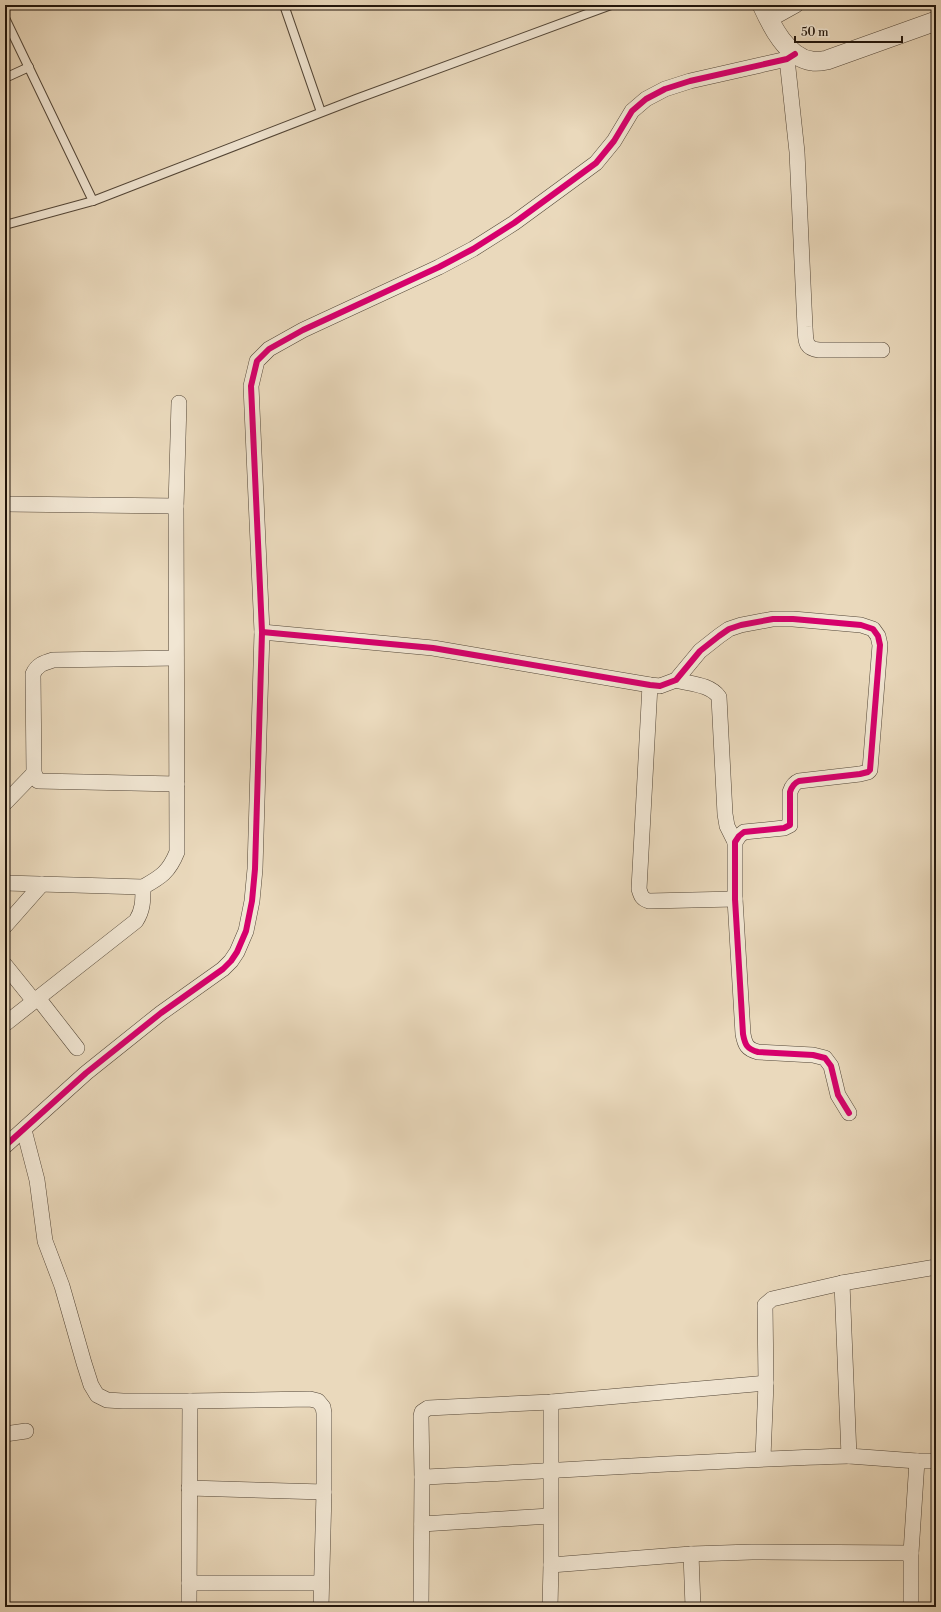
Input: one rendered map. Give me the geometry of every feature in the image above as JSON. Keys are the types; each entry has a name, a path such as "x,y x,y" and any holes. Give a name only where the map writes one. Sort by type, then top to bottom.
{"street":[{"path":"5,1146 86,1073 161,1013 223,969 237,952 246,931 252,901 255,869 262,632 251,386 257,361 268,349 303,330 438,267 473,249 514,223 596,163 614,141 632,111 646,99 665,89 690,81 779,35 796,5"},
{"path":"779,35 812,61 827,60 936,21"},
{"path":"779,35 797,152 807,346 818,350 882,350"},
{"path":"5,884 143,887 159,879 173,864 177,852 176,506 179,403"},
{"path":"5,504 176,506"},
{"path":"262,632 433,648 650,686 660,686 676,680 700,651 729,629 741,625 773,619 793,618 861,625 873,629 878,636 880,645 870,770 860,774 799,781 795,783 790,792 790,825 784,828 744,832 735,842"},
{"path":"176,658 53,660 42,663 36,668 33,674 34,773 36,778 40,781 177,784"},
{"path":"676,680 708,688 715,691 719,697 725,814 727,826 735,842 735,899 743,1034 745,1045 751,1050 758,1052 813,1055 825,1058 831,1066 838,1095 849,1114"},
{"path":"650,686 639,889 641,896 643,900 648,901 735,899"},
{"path":"5,803 34,773"},
{"path":"5,926 42,884"},
{"path":"5,1024 136,921 143,906 143,887"},
{"path":"5,965 77,1048"},
{"path":"24,1130 37,1180 46,1241 62,1286 84,1364 91,1385 97,1395 107,1400 190,1401 310,1399 318,1401 323,1406 324,1492 321,1607"},
{"path":"763,1458 766,1383 765,1305 772,1299 842,1283 936,1267"},
{"path":"842,1283 849,1456"},
{"path":"421,1607 421,1416 424,1410 428,1408 550,1402 766,1383"},
{"path":"189,1607 190,1401"},
{"path":"550,1402 552,1472 550,1516 550,1607"},
{"path":"5,1434 26,1431"},
{"path":"422,1477 552,1472 763,1458 849,1456 936,1461"},
{"path":"911,1607 911,1553 916,1461"},
{"path":"189,1488 324,1492"},
{"path":"422,1524 550,1516"},
{"path":"551,1565 691,1554 774,1552 911,1553"},
{"path":"691,1554 693,1607"},
{"path":"189,1583 321,1583"}],"lane":[{"path":"284,5 321,112"},
{"path":"5,225 94,201 591,8 611,5"},
{"path":"5,18 94,201"},
{"path":"5,78 29,67"}],"cycle path":[{"path":"5,1146 86,1073 161,1013 223,969 237,952 246,931 252,901 255,869 262,632 251,386 257,361 269,349 303,330 439,267 473,249 514,223 596,163 614,141 632,111 646,99 665,89 690,81 787,59 795,54"},
{"path":"262,632 433,648 660,686 676,680 700,651 729,629 741,625 773,619 793,619 861,625 873,629 878,636 880,645 870,770 860,774 797,782 793,785 790,792 790,825 784,828 744,832 735,842 735,899 743,1034 746,1044 749,1048 758,1052 813,1055 825,1058 831,1066 838,1095 849,1113"}]}
